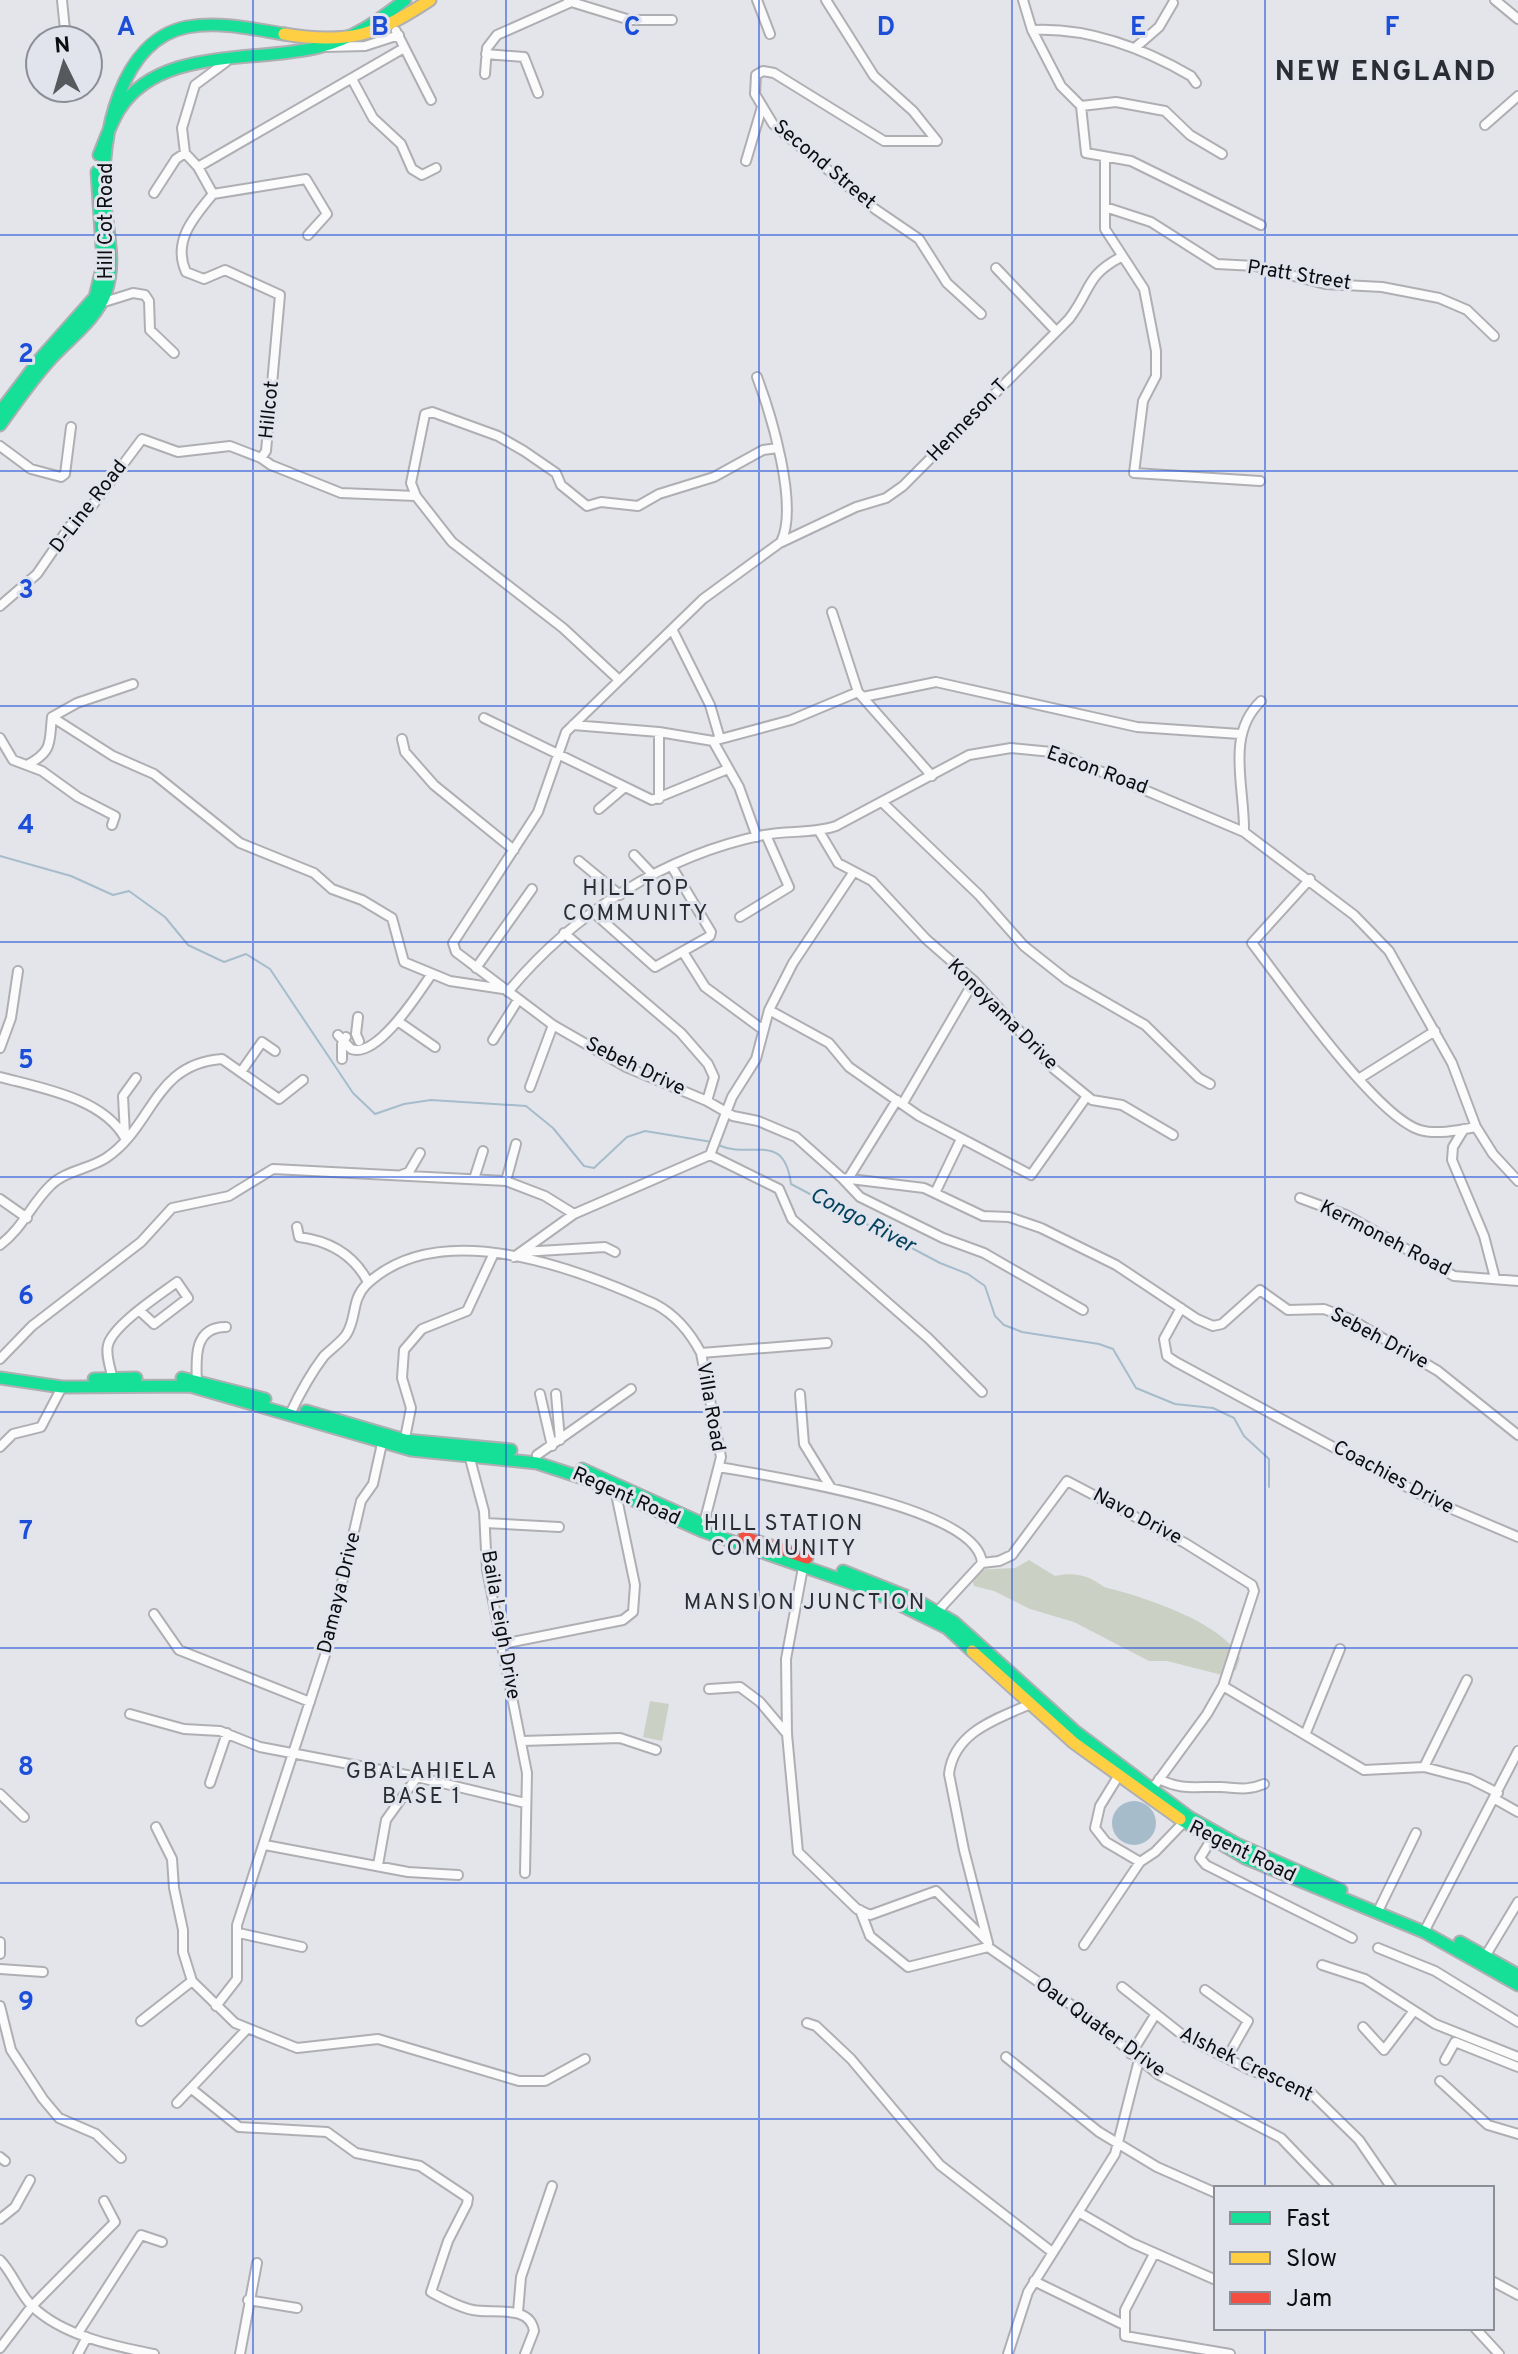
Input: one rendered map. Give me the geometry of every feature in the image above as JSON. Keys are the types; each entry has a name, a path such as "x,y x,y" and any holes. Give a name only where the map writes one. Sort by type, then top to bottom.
{"main road":[{"name":"Hill Cot Road","path":"0,412 40,359 86,310 100,288 103,256 96,187 101,140 117,80 135,48 146,36 165,25 202,17 313,29 357,29 387,16 405,0"},
{"name":"Hill Cot Road","path":"0,425 38,375 101,303 111,266 104,195 108,146 130,69 140,52 164,33 191,26 342,40 391,23 430,0"},
{"name":"Regent Road","path":"0,1370 63,1380 197,1384 404,1444 537,1455 703,1528 901,1593 967,1633 1074,1743 1119,1775 1153,1788 1183,1823 1211,1840 1426,1928"},
{"name":"Regent Road","path":"0,1378 62,1387 113,1382"},
{"name":"Regent Road","path":"469,1450 562,1469 616,1488"},
{"name":"Regent Road","path":"1036,1702 1211,1830 1305,1878"},
{"name":"Regent Road","path":"1332,1890 1426,1928 1483,1960 1518,1975"},
{"name":"Regent Road","path":"1483,1960 1518,1985"}],"street":[{"path":"62,0 64,24"},
{"path":"757,0 770,34"},
{"name":"Second Street","path":"826,0 874,76 913,111 937,141 884,141 770,72 759,73 753,85 762,107 786,136 875,209 919,239 947,283 981,314"},
{"path":"1023,0 1032,30 1061,86 1081,106 1086,153 1131,161 1261,225"},
{"path":"1495,0 1518,19"},
{"path":"485,74 486,54 497,35 568,2 630,20 672,20"},
{"path":"1136,47 1159,27 1173,3"},
{"path":"391,23 431,100"},
{"path":"1032,30 1082,33 1136,47 1191,76 1196,83"},
{"path":"308,235 327,214 306,179 213,194 198,167 185,153 182,128 195,85 221,64 278,49 365,46 399,35"},
{"path":"198,167 404,48"},
{"path":"486,54 524,57 538,93"},
{"path":"352,79 373,118 401,144 412,169 427,175 436,168"},
{"path":"1485,125 1518,96"},
{"path":"1081,106 1133,104 1165,111 1190,135 1222,154"},
{"path":"746,161 762,107"},
{"path":"154,193 176,159 185,153"},
{"path":"1105,157 1105,229 1144,289 1156,351 1156,376 1143,401 1134,473 1260,481"},
{"name":"Hillcot","path":"142,439 178,452 230,446 261,458 266,451 280,295 225,270 204,279 186,272 181,254 183,236 213,194"},
{"name":"Pratt Street","path":"1105,207 1151,222 1217,264 1255,266 1325,284 1382,287 1439,298 1467,310 1494,336"},
{"name":"Henneson T","path":"781,542 856,507 886,498 903,486 1056,331 1081,303 1095,272 1121,257"},
{"path":"996,268 1056,331"},
{"path":"101,303 133,293 145,295 149,301 150,330 174,353"},
{"path":"757,377 775,429 778,448 786,517 781,542"},
{"path":"618,679 563,628 452,542 416,496 411,483 425,414 432,412 498,436 556,473 561,485 587,506 601,502 638,506 659,494 714,477 763,450 778,448"},
{"path":"0,446 31,469 61,477 65,474 71,427"},
{"name":"D-Line Road","path":"0,606 37,574 70,526 92,506 142,439"},
{"path":"261,458 271,465 341,493 416,496"},
{"name":"Sebeh Drive","path":"781,542 725,581 692,609 673,631 618,679 566,732 538,812 453,943 456,952 553,1025 626,1067 726,1112 796,1137 845,1179 936,1191 983,1216 1009,1217 1070,1241 1116,1265 1197,1319 1217,1326 1257,1292 1264,1291 1288,1310 1317,1308 1339,1313 1451,1380 1518,1435"},
{"path":"832,612 860,695 932,776"},
{"path":"673,631 710,705 716,740 728,769 789,887 740,917"},
{"path":"572,725 716,740 791,720 860,695 936,682 1137,727 1240,734"},
{"path":"52,717 77,703 133,684"},
{"path":"1244,832 1240,734 1247,714 1261,701"},
{"path":"27,765 43,754 53,738 52,717"},
{"path":"52,717 113,756 154,774 240,843 314,873 332,889 362,900 392,918 401,959 431,975 466,985 506,990"},
{"path":"484,718 652,800 728,769"},
{"path":"659,732 659,799"},
{"path":"0,738 13,760 115,816 112,825"},
{"path":"402,739 405,752 434,785 514,850"},
{"name":"Eacon Road","path":"506,990 564,933 653,875 761,836 819,831 883,803 969,755 988,750 1052,752 1244,832 1354,915 1389,951 1435,1031 1460,1082 1476,1127 1493,1154 1518,1181"},
{"path":"599,809 625,787"},
{"path":"883,803 995,911 1024,946 1067,980 1130,1014 1190,1070 1210,1084"},
{"name":"Konoyama Drive","path":"819,831 838,863 872,881 926,939 974,981 1036,1053 1087,1096 1102,1103 1122,1105 1173,1135"},
{"path":"634,855 653,875"},
{"path":"579,861 620,895"},
{"path":"593,912 655,967 683,952 711,932 672,867"},
{"path":"518,1254 574,1214 712,1152 726,1112 756,1059 769,1010 793,963 853,873"},
{"path":"1310,879 1252,943 1360,1078 1394,1115 1410,1126 1425,1131 1476,1127"},
{"path":"476,968 532,889"},
{"path":"564,933 691,1043 714,1077 707,1101"},
{"path":"683,952 705,987 762,1029"},
{"path":"0,1048 13,1010 18,971"},
{"path":"359,1041 356,1020 341,1042 359,1051 399,1022 431,975"},
{"path":"974,981 900,1102 845,1179 860,1197 943,1238 984,1253 1083,1310"},
{"path":"493,1040 518,1000"},
{"path":"769,1010 829,1043 849,1067 900,1102 961,1139 1031,1175 1087,1096"},
{"path":"399,1022 435,1047"},
{"path":"530,1087 553,1025"},
{"path":"1360,1078 1435,1031"},
{"path":"342,1059 344,1035"},
{"path":"241,1072 262,1042 275,1051"},
{"path":"0,1245 21,1229 51,1184 105,1158 169,1081 190,1064 222,1059 279,1099 303,1080"},
{"path":"0,1077 68,1096 105,1117 125,1137"},
{"path":"125,1137 123,1096 136,1078"},
{"path":"1464,1129 1453,1147 1452,1160 1484,1236 1495,1278"},
{"path":"936,1191 961,1139"},
{"path":"506,1181 516,1144"},
{"path":"474,1179 483,1151"},
{"path":"712,1152 779,1189 792,1219 918,1328 982,1392"},
{"path":"396,1177 409,1172 420,1153"},
{"path":"0,1359 32,1326 122,1259 177,1205 229,1196 273,1169 506,1181 528,1188 574,1214"},
{"name":"Kermoneh Road","path":"1300,1198 1346,1215 1454,1276 1518,1281"},
{"path":"0,1199 27,1218"},
{"path":"297,1227 298,1236 338,1248 357,1262 368,1282"},
{"path":"291,1411 325,1356 347,1333 352,1324 355,1301 368,1282 431,1251 465,1248 518,1254 605,1247 615,1252"},
{"path":"404,1444 411,1408 402,1378 404,1350 422,1329 467,1311 494,1253"},
{"name":"Villa Road","path":"518,1254 655,1304 683,1326 701,1353 719,1440 719,1467 703,1528"},
{"path":"113,1382 108,1343 139,1310 177,1282 188,1298 154,1324 139,1310"},
{"name":"Coachies Drive","path":"1181,1308 1165,1331 1163,1348 1167,1356 1433,1501 1518,1537"},
{"path":"197,1384 196,1354 202,1336 210,1329 226,1327"},
{"path":"701,1353 827,1343"},
{"path":"0,1447 13,1434 41,1427 62,1387"},
{"path":"537,1455 631,1389"},
{"path":"540,1394 548,1417 552,1446"},
{"path":"556,1394 560,1440"},
{"path":"800,1394 804,1444 831,1489"},
{"name":"Damaya Drive","path":"216,2006 237,1979 237,1925 326,1652 361,1501 373,1484 383,1439"},
{"name":"Baila Leigh Drive","path":"469,1450 485,1523 487,1570 522,1741 529,1794 525,1803 525,1873"},
{"path":"719,1467 831,1489 922,1512 952,1528 977,1548 982,1563"},
{"name":"Navo Drive","path":"934,1615 982,1563 999,1561 1012,1555 1067,1481 1185,1543 1252,1585 1254,1591 1223,1686"},
{"path":"502,1644 623,1620 633,1612 635,1585 616,1488"},
{"path":"485,1523 559,1527"},
{"path":"805,1561 787,1646 787,1734 798,1852 860,1910 870,1936 908,1967 988,1944 949,1774 961,1744 974,1730 1036,1702"},
{"path":"154,1614 179,1650 310,1702"},
{"path":"1305,1735 1340,1649"},
{"path":"1424,1767 1467,1680"},
{"path":"1153,1788 1223,1686 1364,1770 1424,1767 1470,1779 1518,1812"},
{"path":"709,1689 740,1687 768,1710 787,1734"},
{"path":"130,1714 184,1729 227,1733 260,1747 417,1777 525,1803"},
{"path":"210,1783 227,1733"},
{"path":"522,1741 620,1738 656,1750"},
{"path":"1426,1928 1518,1751"},
{"path":"1119,1775 1100,1806 1095,1828 1106,1842 1140,1862"},
{"path":"378,1865 386,1820 417,1777"},
{"path":"1153,1788 1217,1787 1244,1791 1264,1784"},
{"path":"2,1799 24,1817"},
{"path":"1084,1945 1140,1862 1155,1852 1183,1823"},
{"path":"156,1827 172,1859 174,1888 183,1930 183,1952 192,1981 216,2006 247,2029 309,2049 378,2039 519,2081 545,2081 585,2059"},
{"path":"1380,1907 1416,1833"},
{"path":"1211,1840 1200,1858 1206,1865 1352,1938"},
{"path":"265,1845 408,1872 458,1875"},
{"name":"Oau Quater Drive","path":"860,1910 876,1914 923,1893 936,1891 988,1944 1083,2013 1131,2054 1159,2075 1281,2138 1327,2186"},
{"path":"1483,1960 1518,1902"},
{"path":"239,1933 302,1947"},
{"path":"0,1942 0,1954"},
{"path":"1378,1948 1435,1971 1518,2022"},
{"path":"1322,1965 1365,1979 1413,2012 1518,2057"},
{"path":"0,1969 43,1972"},
{"path":"141,2021 192,1981"},
{"name":"Alshek Crescent","path":"1122,1987 1185,2037 1312,2094 1359,2140 1391,2186"},
{"path":"1205,1990 1248,2021 1227,2058"},
{"path":"0,2006 11,2050 43,2099 59,2118 96,2134 121,2158"},
{"path":"1363,2027 1384,2050 1413,2012"},
{"path":"1131,2054 1155,2015"},
{"path":"807,2023 816,2026 851,2059 940,2165 1052,2252"},
{"path":"177,2103 193,2090 247,2029"},
{"path":"1445,2060 1455,2042 1518,2067"},
{"path":"1006,2057 1119,2144 1157,2167 1214,2192"},
{"path":"1008,2354 1015,2327 1034,2281 1080,2213 1119,2144 1139,2060"},
{"path":"1440,2081 1488,2125 1518,2134"},
{"path":"193,2090 239,2127 327,2132 356,2153 412,2163 460,2191 468,2198 467,2204 448,2241 431,2292 469,2309 518,2312 534,2325 534,2337 525,2354"},
{"path":"0,2219 15,2207 30,2180"},
{"path":"518,2312 521,2277 552,2186"},
{"path":"0,2348 32,2306 115,2222 104,2201"},
{"path":"1080,2213 1154,2254 1214,2279"},
{"path":"78,2354 82,2335 141,2235 162,2242"},
{"path":"1154,2254 1133,2293 1122,2324 1125,2336 1230,2354"},
{"path":"0,2260 32,2306 82,2335 154,2354"},
{"path":"240,2354 257,2263"},
{"path":"1034,2281 1122,2324"},
{"path":"1494,2282 1518,2295"},
{"path":"248,2300 297,2308"},
{"path":"1477,2330 1499,2354"}],"shaded area":[{"path":"1029,1560 1055,1576 1068,1574 1086,1577 1104,1587 1159,1604 1199,1622 1231,1645 1240,1658 1236,1670 1226,1676 1167,1661 1149,1661 1074,1622 1030,1609 994,1591 974,1586 970,1570 1015,1568"},
{"path":"650,1701 669,1704 662,1741 643,1737"}],"water":[{"path":"1134,1801 1149,1808 1156,1823 1149,1838 1134,1845 1119,1838 1112,1823 1119,1808"}],"waterway":[{"name":"Congo River","path":"0,856 71,876 113,895 129,891 165,917 188,945 224,962 246,954 270,969 353,1093 375,1114 404,1104 431,1100 526,1106 553,1128 584,1166 594,1168 627,1137 645,1131 712,1142"},
{"name":"Congo River","path":"718,1145 774,1152 787,1167 791,1184 940,1263 968,1274 985,1286 995,1316 1004,1325 1022,1332 1113,1349 1136,1388 1175,1404 1213,1408 1234,1418 1244,1436 1269,1459 1269,1487"}],"traffic: fast":[{"path":"99,155 119,110 137,90 158,75 211,60 294,52 331,44 365,28 405,0"},
{"path":"0,425 42,369 89,321 106,292 111,268 104,195 106,146 119,94 145,51 164,36 199,25 224,25 284,34"},
{"path":"97,172 102,247"},
{"path":"0,412 40,359 95,297 103,264"},
{"path":"0,1378 62,1387 190,1386 411,1450 537,1463 589,1480 702,1531 868,1589 947,1628 972,1651"},
{"path":"94,1379 136,1378"},
{"path":"182,1378 265,1399"},
{"path":"306,1411 405,1440 511,1450"},
{"path":"582,1469 697,1521"},
{"path":"843,1571 918,1601 954,1622 1076,1732 1189,1817 1237,1844 1341,1890"},
{"path":"1180,1819 1245,1858 1424,1932 1518,1985"},
{"path":"1460,1942 1518,1975"}],"traffic: slow":[{"path":"284,34 326,38 361,34 394,22 430,0"},
{"path":"972,1651 1074,1743 1180,1819"}],"traffic: jam":[{"path":"744,1537 807,1558"}],"district":[{"name":"NEW ENGLAND","path":"1386,73"},
{"name":"HILL TOP COMMUNITY","path":"636,902"},
{"name":"HILL STATION COMMUNITY","path":"784,1536"},
{"name":"MANSION JUNCTION","path":"805,1603"},
{"name":"GBALAHIELA BASE 1","path":"422,1784"}]}
